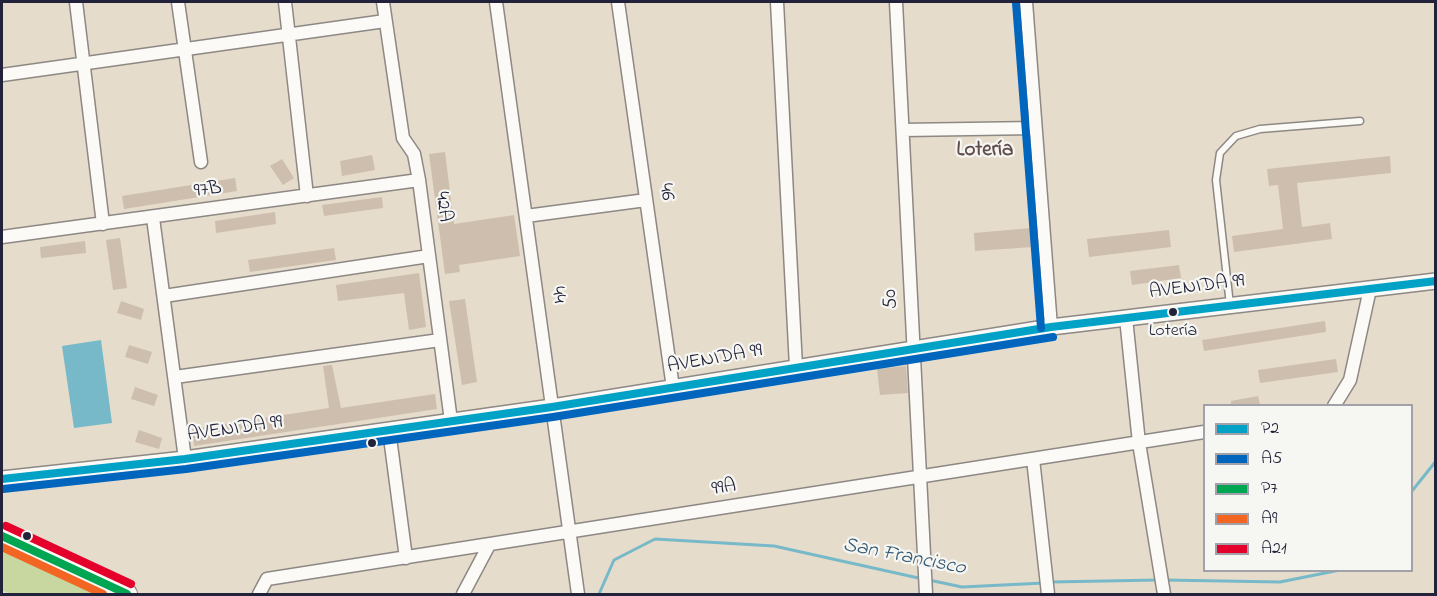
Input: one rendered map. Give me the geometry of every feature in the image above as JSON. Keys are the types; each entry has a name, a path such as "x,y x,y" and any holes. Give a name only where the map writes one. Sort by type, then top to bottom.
{"main road":[{"path":"2,536 127,594"}],"street":[{"path":"76,2 103,224"},
{"path":"178,2 201,162"},
{"path":"285,2 307,196"},
{"name":"42A","path":"383,2 403,138 414,154 419,180 452,421"},
{"name":"44","path":"496,2 578,594"},
{"name":"46","path":"618,2 673,388"},
{"path":"777,2 796,367"},
{"name":"50","path":"896,2 926,591"},
{"path":"1026,2 1051,327"},
{"path":"2,75 385,21"},
{"path":"903,130 1035,128"},
{"name":"97B","path":"2,237 153,219 419,180"},
{"path":"526,216 646,200"},
{"path":"153,219 184,459"},
{"path":"164,296 429,256"},
{"name":"AVENIDA 99","path":"2,479 184,459 552,407 1051,327 1436,281"},
{"path":"1335,404 1350,380 1370,289"},
{"path":"1126,318 1139,443 1164,591"},
{"path":"175,377 441,340"},
{"path":"389,430 406,558"},
{"name":"99A","path":"259,594 267,579 1203,432"},
{"path":"1033,459 1047,592"},
{"path":"464,594 489,545"}],"lane":[{"path":"1230,306 1216,180 1220,153 1236,136 1260,129 1360,121"}],"green space":[{"path":"2,540 114,594 11,594 2,590"}],"water":[{"path":"101,340 112,423 74,428 62,346"}],"building":[{"path":"445,152 454,224 514,215 520,256 459,265 460,272 445,274 429,154"},
{"path":"372,155 375,170 342,176 340,161"},
{"path":"1390,156 1391,173 1297,183 1302,227 1330,223 1332,239 1234,252 1232,236 1283,229 1278,185 1269,186 1267,169"},
{"path":"282,159 294,178 283,185 270,166"},
{"path":"235,178 237,191 124,209 122,196"},
{"path":"382,197 383,208 324,216 322,205"},
{"path":"275,212 276,224 216,233 215,221"},
{"path":"1031,228 1033,247 975,251 974,233"},
{"path":"1169,230 1171,247 1089,257 1087,239"},
{"path":"120,238 127,288 113,290 106,240"},
{"path":"85,241 86,253 41,258 40,247"},
{"path":"334,248 336,260 250,272 248,260"},
{"path":"1179,265 1181,278 1132,285 1130,271"},
{"path":"419,273 426,327 409,330 404,293 338,301 336,285"},
{"path":"465,299 477,382 462,385 449,301"},
{"path":"121,301 144,309 141,320 117,313"},
{"path":"1325,321 1326,332 1204,351 1202,340"},
{"path":"129,345 152,352 148,364 125,357"},
{"path":"1336,359 1338,372 1260,383 1258,370"},
{"path":"332,365 341,408 435,394 437,409 194,446 192,429 329,408 323,366"},
{"path":"906,366 908,393 880,395 877,369"},
{"path":"135,387 158,395 154,406 131,399"},
{"path":"1258,396 1260,404 1231,404 1231,401"},
{"path":"139,430 162,438 159,449 135,442"}],"waterway":[{"name":"San Francisco","path":"1413,490 1436,461"},
{"name":"San Francisco","path":"599,594 614,560 655,539 774,546 923,579"},
{"name":"San Francisco","path":"1165,580 1280,582 1330,572"},
{"name":"San Francisco","path":"929,580 962,587 1044,583"},
{"name":"San Francisco","path":"1051,582 1158,580"}],"transit line":[{"name":"A5","path":"1016,3 1041,328"},
{"name":"P2","path":"2,479 185,459 552,407 1051,327 1436,281"},
{"name":"A5","path":"3,489 186,469 553,417 1053,337"},
{"name":"A21","path":"6,526 131,584"},
{"name":"P7","path":"2,536 127,594"},
{"name":"A9","path":"2,547 103,594"}],"place":[{"name":"Lotería","path":"1173,312"}],"district":[{"name":"Lotería","path":"985,152"}]}
